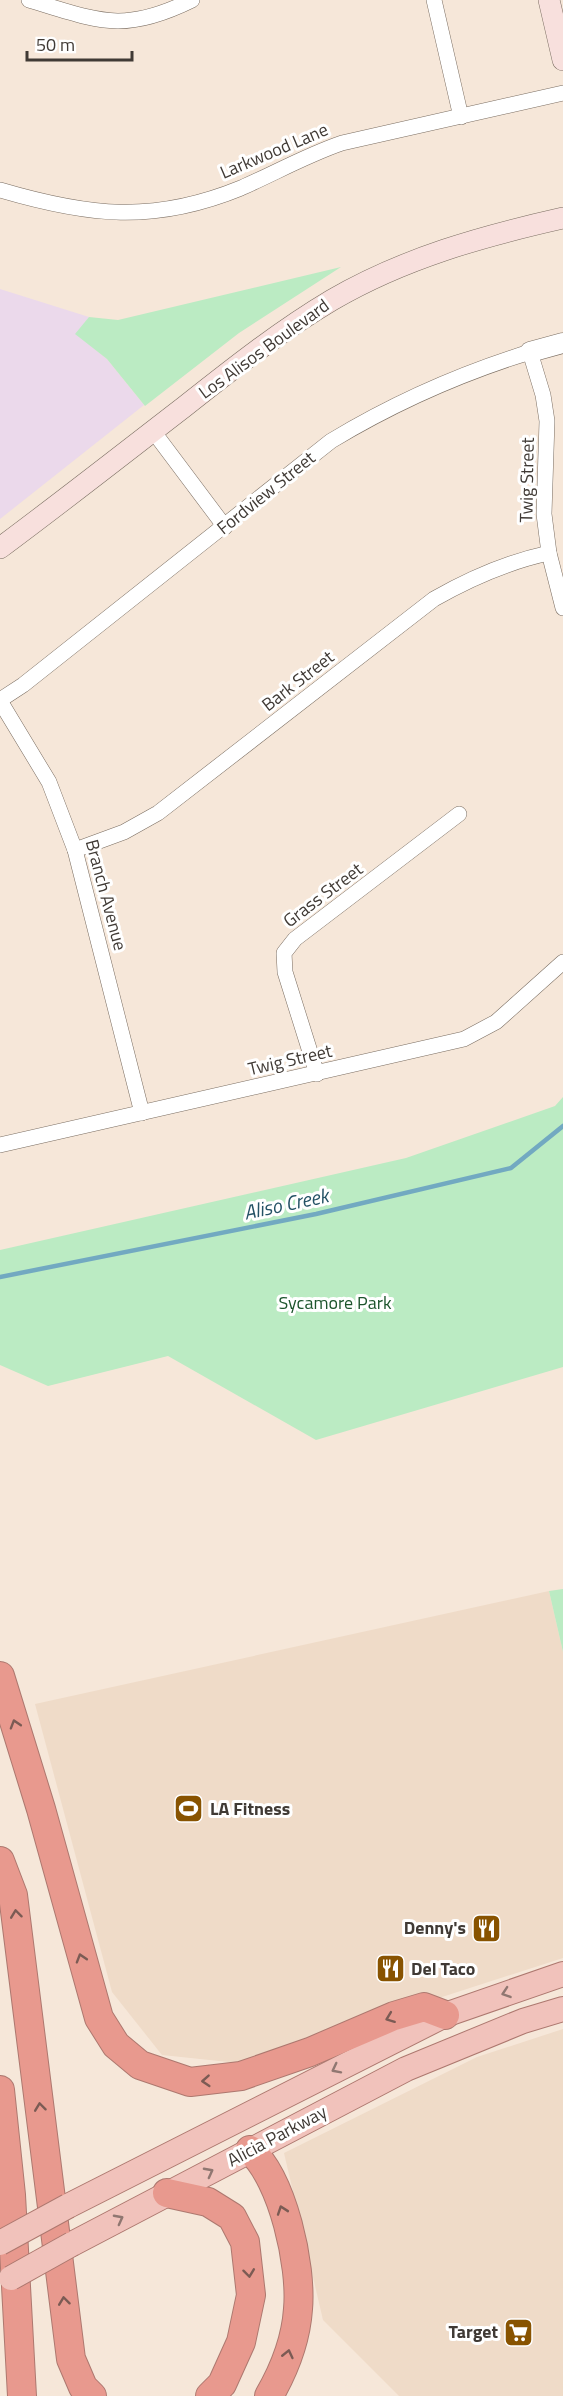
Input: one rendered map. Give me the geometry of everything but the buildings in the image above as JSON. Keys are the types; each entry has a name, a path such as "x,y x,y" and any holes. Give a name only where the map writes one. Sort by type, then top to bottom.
{"highway":[{"path":"0,1676 41,1809 99,2018 116,2045 140,2065 190,2082 241,2076 310,2052 394,2016 424,2007 452,2012"},
{"path":"0,1861 13,1895 71,2359 83,2387 92,2396"},
{"path":"0,2090 11,2195 22,2396"},
{"path":"256,2155 270,2172 293,2242 298,2309 284,2370 269,2396"},
{"path":"167,2193 208,2202 232,2217 245,2242 251,2295 241,2342 222,2384 210,2396"}],"main road":[{"path":"549,0 563,60"},
{"name":"Los Alisos Boulevard","path":"0,548 266,344 334,299 403,265 447,249 485,236 563,218"},
{"name":"Alicia Parkway","path":"0,2243 230,2123 452,2012 563,1974"},
{"name":"Alicia Parkway","path":"0,2284 167,2193 256,2155 405,2069 470,2041 563,2009"},
{"path":"452,2012 470,2041"},
{"path":"230,2123 256,2155"}],"street":[{"path":"29,0 84,17 123,22 159,15 192,0"},
{"path":"434,0 461,117"},
{"name":"Larkwood Lane","path":"0,190 57,206 92,212 122,213 168,209 239,189 312,153 342,143 563,93"},
{"name":"Fordview Street","path":"0,700 23,685 331,441 381,411 468,372 563,343"},
{"name":"Twig Street","path":"530,352 543,395 547,421 544,514 549,553 563,608"},
{"path":"153,431 225,526"},
{"name":"Bark Street","path":"75,850 124,832 158,813 434,599 466,581 518,560 549,553"},
{"name":"Branch Avenue","path":"0,700 49,782 75,850 142,1113"},
{"name":"Grass Street","path":"317,1074 285,972 284,953 295,939 459,814"},
{"name":"Twig Street","path":"0,1145 317,1074 473,1035 509,1012 563,962"}],"shaded area":[{"path":"0,289 89,317 76,334 107,359 144,405 0,519"},
{"path":"549,1591 563,1652 563,1958 238,2063 162,2055 112,1992 35,1704"},
{"path":"563,2029 563,2396 399,2396 323,2320 284,2153 477,2057"}],"green space":[{"path":"341,267 239,333 145,406 107,359 75,334 89,317 118,320"},
{"name":"Sycamore Park","path":"563,1097 563,1367 316,1440 168,1356 48,1386 0,1365 0,1250 406,1158 555,1106"},
{"path":"563,1589 563,1652 549,1591"}],"waterway":[{"name":"Aliso Creek","path":"0,1277 316,1214 511,1168 563,1126"}],"place":[{"name":"LA Fitness","path":"189,1809"},
{"name":"Denny's","path":"487,1928"},
{"name":"Del Taco","path":"390,1969"},
{"name":"Target","path":"519,2332"}]}
